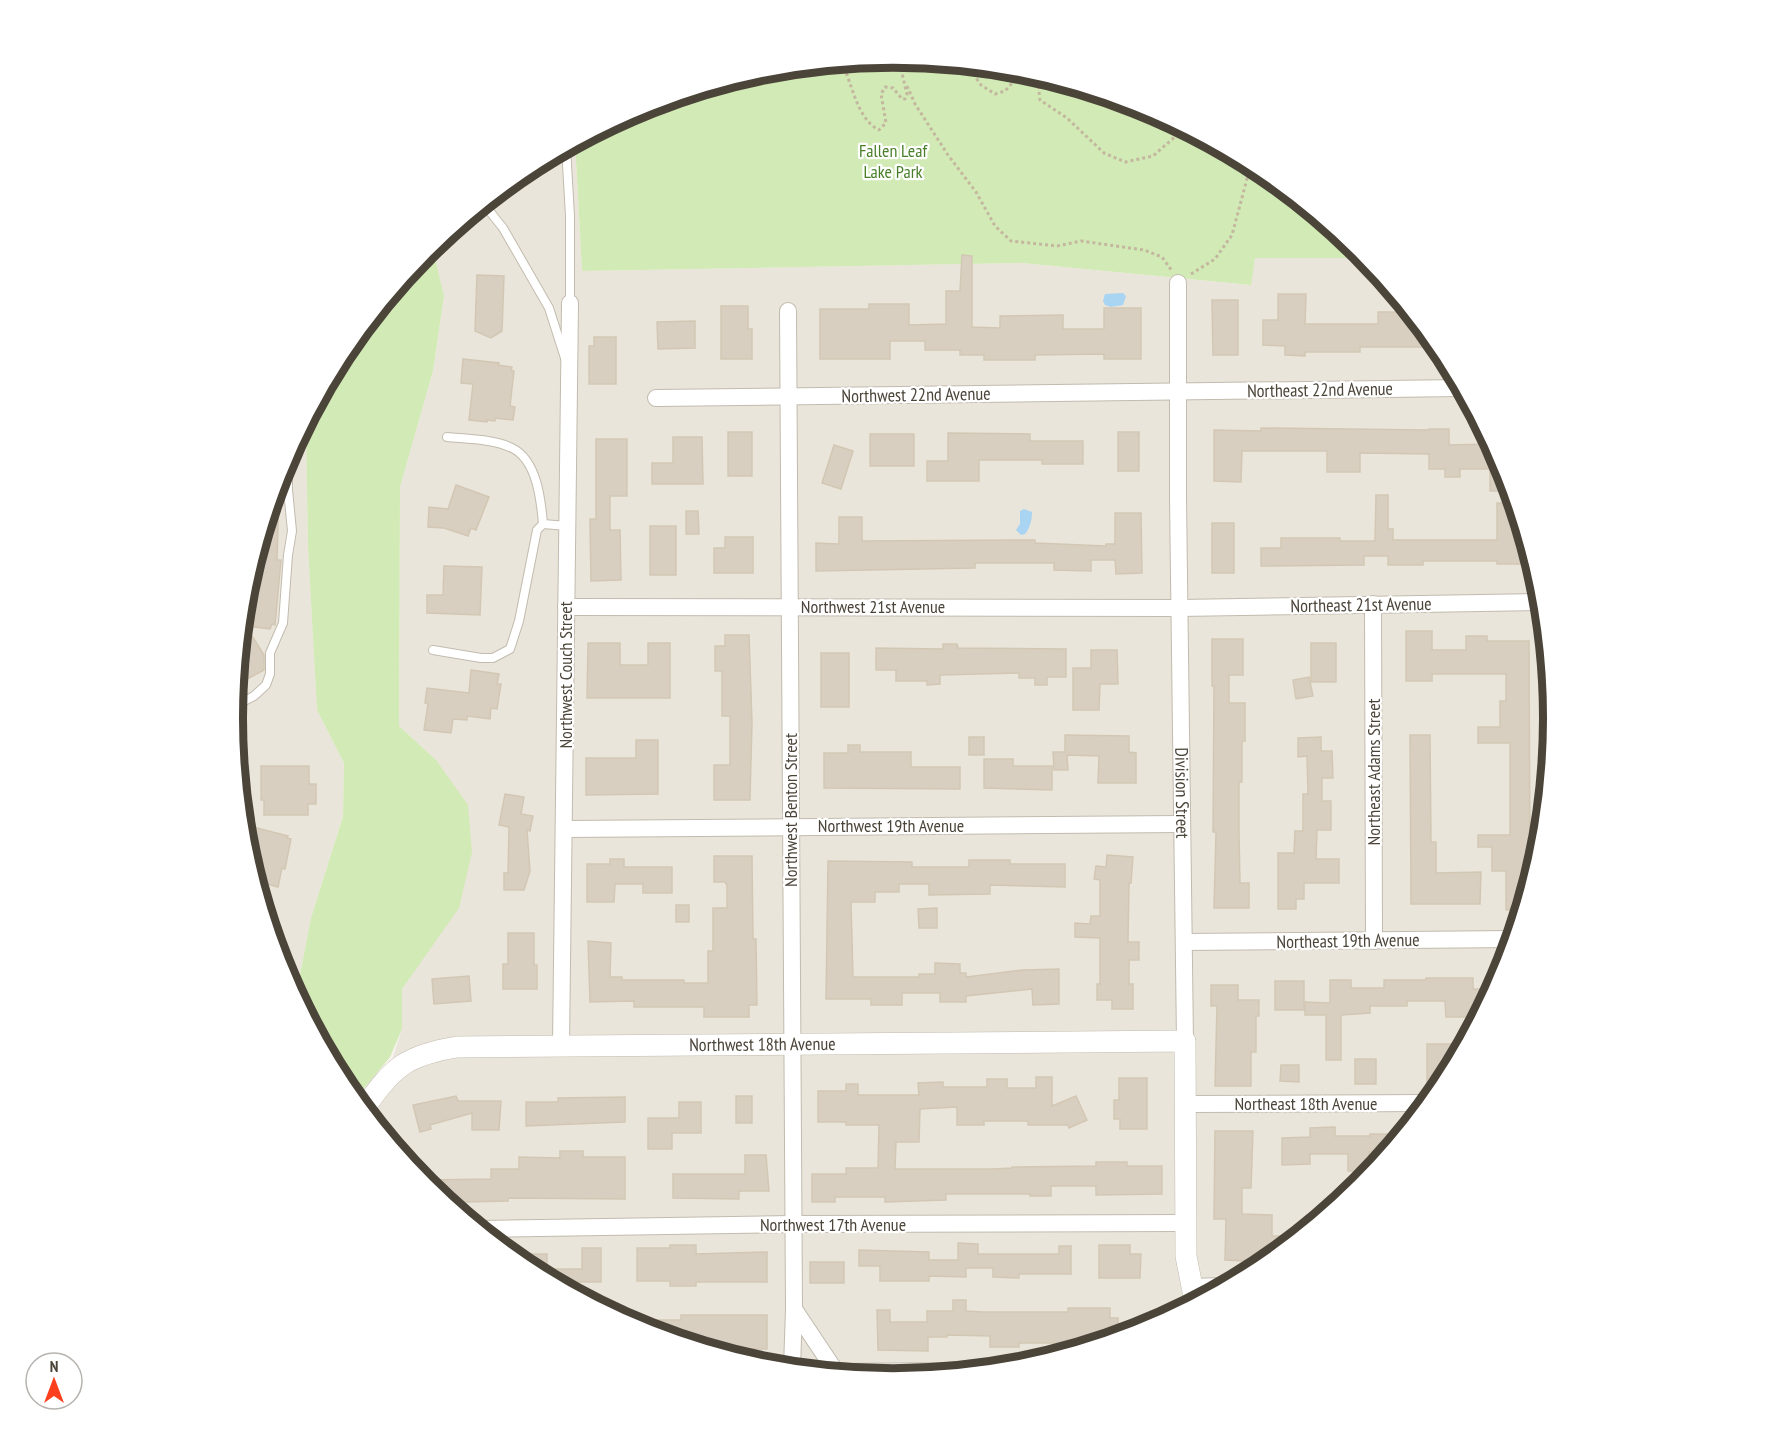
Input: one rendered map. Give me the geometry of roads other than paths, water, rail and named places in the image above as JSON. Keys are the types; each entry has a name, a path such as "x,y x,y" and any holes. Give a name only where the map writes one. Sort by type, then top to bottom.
{"street":[{"name":"Division Street","path":"1178,284 1177,392 1186,1256 1193,1293"},
{"name":"Northwest Couch Street","path":"561,1046 570,303"},
{"name":"Northwest Benton Street","path":"788,311 794,1309 792,1359"},
{"name":"Northeast 22nd Avenue","path":"1177,392 1453,388"},
{"name":"Northwest 22nd Avenue","path":"656,398 1177,392"},
{"name":"Northeast 21st Avenue","path":"1180,608 1533,602"},
{"name":"Northeast Adams Street","path":"1373,604 1374,941"},
{"name":"Northwest 21st Avenue","path":"566,607 1180,608"},
{"name":"Northwest 19th Avenue","path":"565,829 1182,824"},
{"name":"Northeast 19th Avenue","path":"1184,942 1504,939"},
{"name":"Northwest 18th Avenue","path":"369,1101 380,1084 406,1062 431,1051 457,1047 1185,1041"},
{"name":"Northeast 18th Avenue","path":"1185,1104 1416,1103"},
{"name":"Northwest 17th Avenue","path":"492,1229 793,1224 1186,1223"},
{"path":"794,1309 829,1364"}],"lane":[{"path":"567,156 570,216 570,303"},
{"path":"488,209 503,228 549,308 569,373"},
{"path":"433,650 493,658 510,649 519,621 533,544 537,530 543,524 536,483 521,453 505,445 447,437"},
{"path":"243,702 266,685 270,674 270,653 283,623 292,531 288,480"},
{"path":"543,524 567,526"}],"water":[{"path":"1123,293 1126,296 1123,305 1111,307 1105,305 1103,301 1105,294"},
{"path":"1024,509 1032,512 1032,518 1027,532 1021,535 1016,530 1020,524 1020,511"}],"park label":[{"name":"Fallen Leaf Lake Park","path":"893,161"}]}
